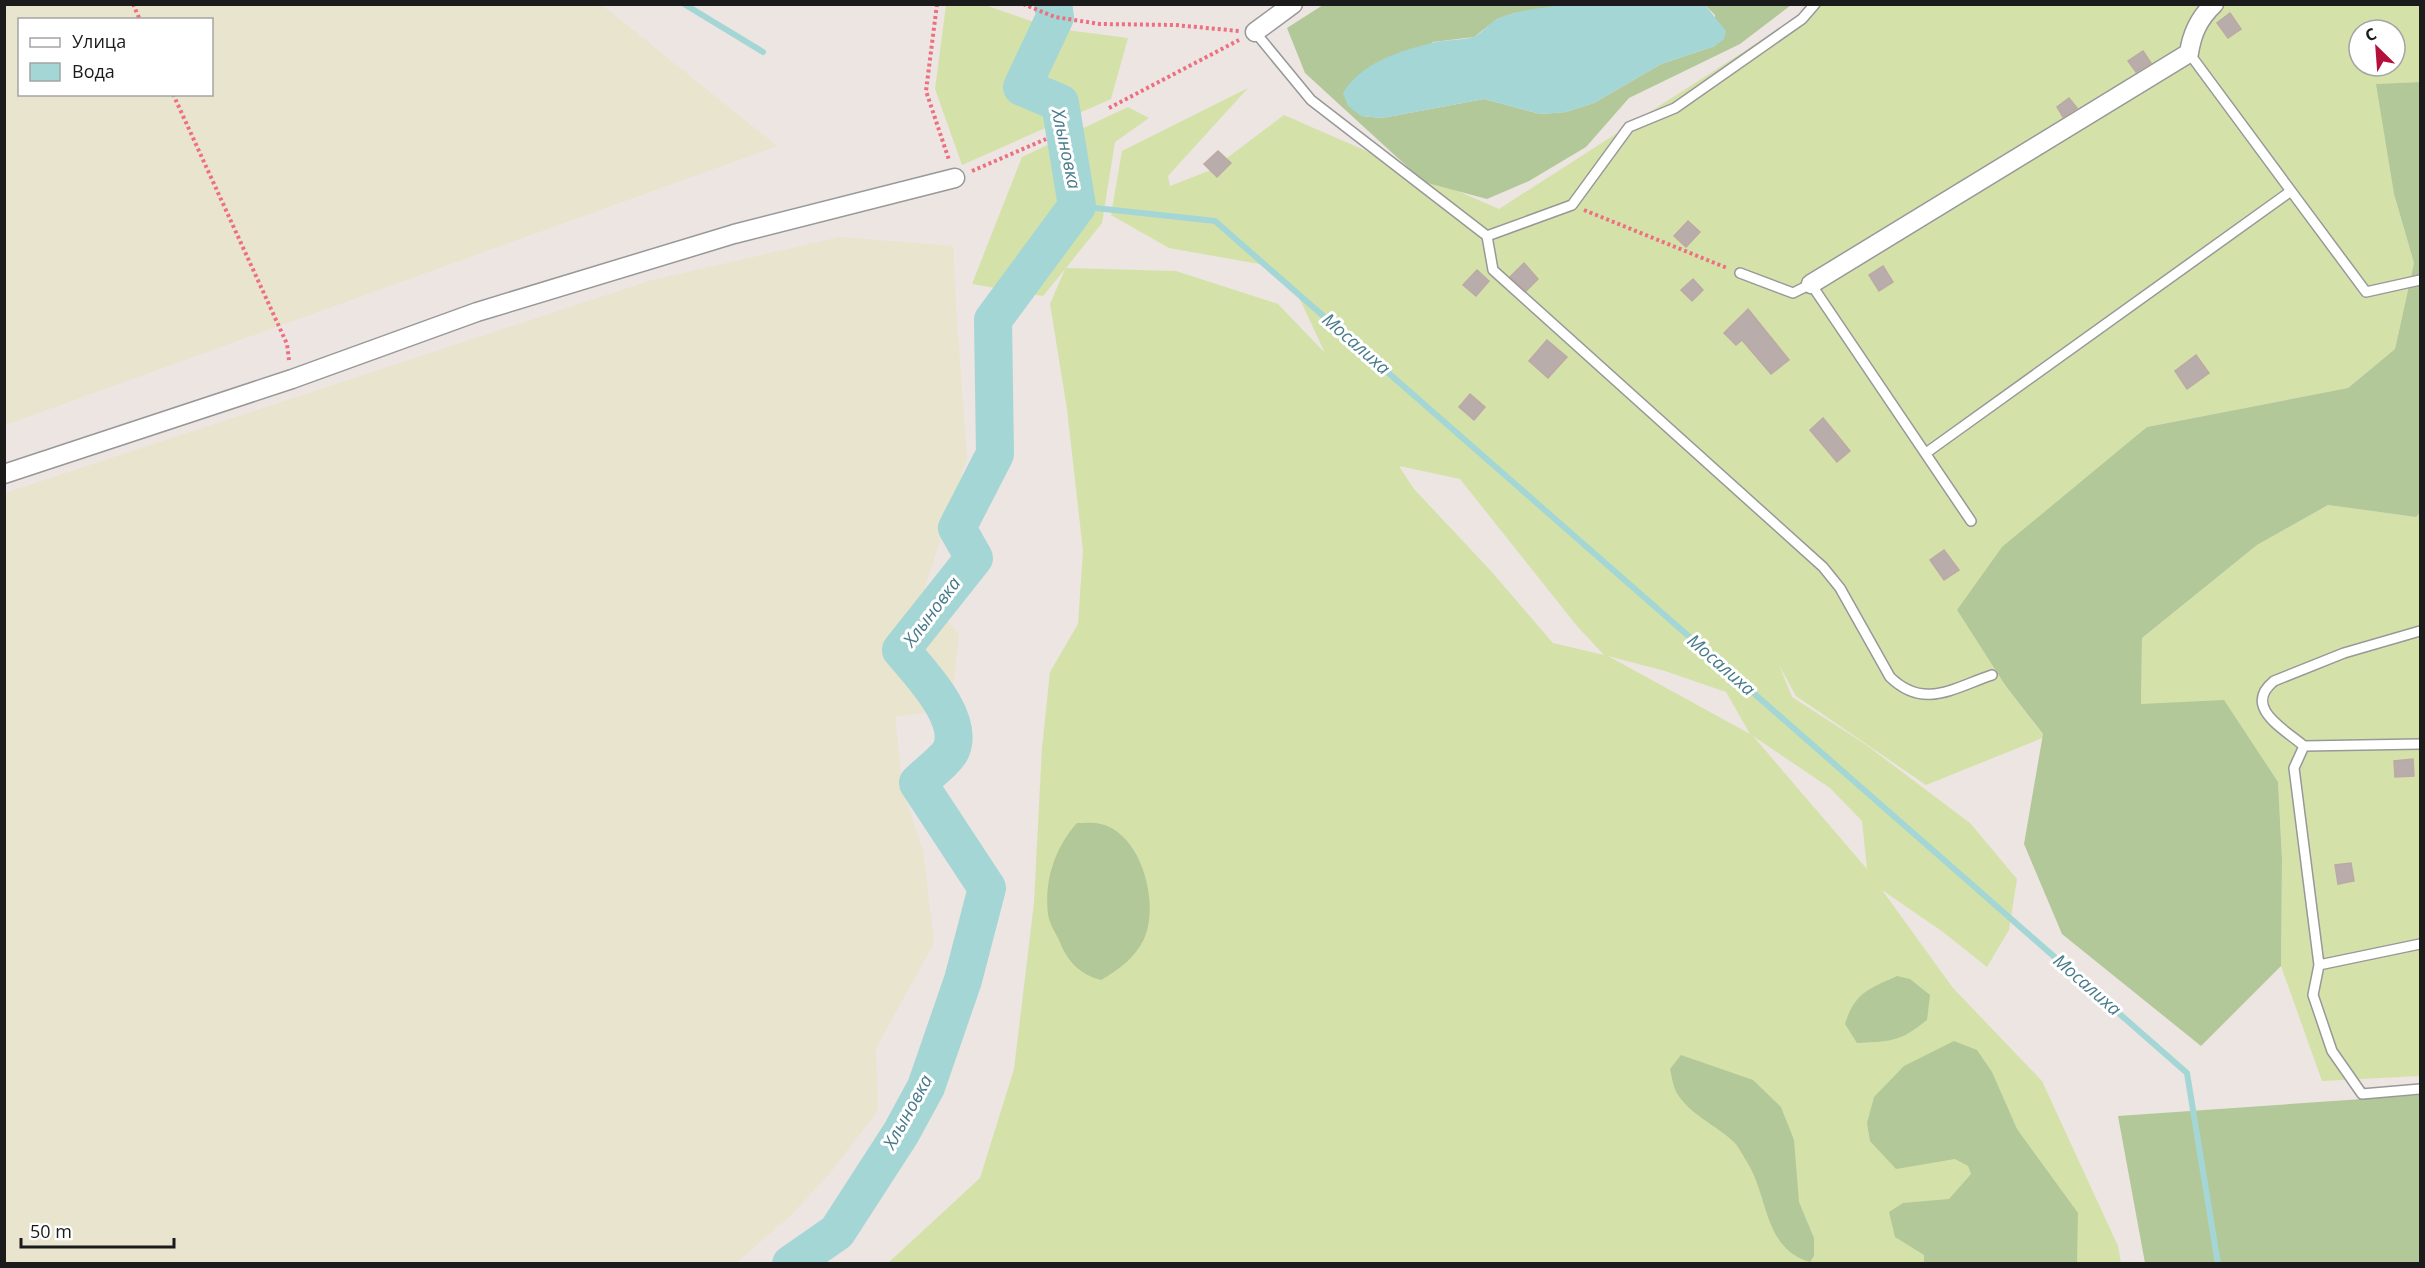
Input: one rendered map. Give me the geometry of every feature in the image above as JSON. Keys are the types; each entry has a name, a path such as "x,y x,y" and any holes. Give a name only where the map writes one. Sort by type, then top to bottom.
{"street":[{"path":"1255,32 1293,4"},
{"path":"1810,284 2189,52 2199,21 2214,4"},
{"path":"4,474 292,379 488,308 734,234 955,178"}],"lane":[{"path":"1487,236 1572,205 1629,127 1676,108 1802,20 1815,4"},
{"path":"1255,32 1311,100 1487,236 1493,270 1823,567 1840,588 1890,676 1901,687 1929,696 1992,675"},
{"path":"2189,52 2366,292 2421,280"},
{"path":"1926,453 2291,191"},
{"path":"1740,273 1793,293 1810,284 1971,521"},
{"path":"2421,631 2344,653 2274,681 2265,688 2261,698 2262,707 2268,716 2304,746 2421,744"},
{"path":"2304,746 2294,768 2319,964 2313,995 2332,1050 2362,1095 2421,1089"},
{"path":"2319,964 2421,944"}],"path":[{"path":"133,4 139,18"},
{"path":"937,4 926,91 955,178 1046,139"},
{"path":"1023,4 1055,17 1100,24 1175,25 1255,32"},
{"path":"1109,108 1255,32"},
{"path":"174,96 287,344 292,379"},
{"path":"1572,205 1740,273"}],"shaded area":[{"path":"5,4 602,5 777,146 5,425"},
{"path":"840,237 953,246 967,458 924,590 959,635 950,709 895,717 903,792 923,851 934,943 876,1048 878,1110 830,1173 791,1215 736,1263 5,1263 5,493 652,280"}],"green space":[{"path":"946,5 985,5 1051,28 1128,38 1111,99 962,165 935,89"},
{"path":"1323,5 1567,5 1514,13 1497,19 1474,37 1433,42 1361,116 1382,118 1484,99 1540,114 1566,112 1594,103 1661,64 1715,46 1715,15 1705,5 1791,5 1740,44 1629,98 1586,147 1529,181 1487,199 1424,182 1305,73 1287,28"},
{"path":"1816,5 2420,5 2420,82 2377,84 2394,194 2414,263 2395,349 2348,388 2147,427 1957,610 2005,685 2045,737 1926,785 1796,696 1779,665 1792,697 1865,744 1970,823 2017,879 2009,930 1987,967 1943,932 1882,890 1953,988 2042,1081 2118,1246 2121,1263 887,1264 980,1178 1014,1069 1034,903 1042,748 1050,672 1078,624 1083,551 1067,409 1050,304 1065,269 1043,296 972,284 1022,157 1128,107 1149,118 1115,142 1102,223 1066,268 1176,271 1278,304 1325,353 1295,289 1265,265 1169,248 1111,215 1122,151 1248,88 1168,176 1170,186 1211,170 1284,115 1499,209","holes":["1399,466 1460,479 1577,626 1604,655 1553,643 1490,570 1414,489","1608,656 1665,671 1726,692 1750,734","1753,736 1830,788 1862,821 1867,869"]},
{"path":"2420,82 2420,513 2416,517 2328,505 2257,545 2142,638 2141,704 2224,700 2278,782 2282,859 2281,966 2201,1046 2062,934 2024,844 2043,734 2005,685 1957,610 2002,547 2147,427 2348,388 2395,349 2414,263 2394,194 2376,84"},
{"path":"2328,505 2416,517 2420,513 2420,1076 2322,1081 2281,966 2282,859 2278,782 2141,704 2142,638 2257,545"},
{"path":"1077,823 1101,824 1115,830 1127,841 1144,872 1148,890 1150,908 1144,939 1126,963 1101,980 1086,974 1070,960 1062,948 1048,914 1048,889 1053,865 1069,832"},
{"path":"1897,976 1910,979 1930,995 1927,1020 1910,1033 1895,1039 1857,1043 1845,1024 1853,1005 1871,988"},
{"path":"1954,1041 1977,1050 1992,1072 2017,1129 2078,1213 2077,1263 1924,1263 1924,1255 1895,1237 1889,1212 1903,1203 1949,1199 1971,1174 1968,1166 1955,1159 1896,1169 1870,1141 1867,1123 1874,1097 1904,1066"},
{"path":"1681,1055 1753,1080 1781,1107 1794,1140 1799,1202 1814,1238 1814,1256 1810,1262 1795,1255 1783,1245 1775,1233 1754,1176 1736,1144 1697,1115 1678,1095 1670,1069"},
{"path":"2420,1095 2420,1263 2145,1263 2118,1116"}],"water":[{"path":"1567,4 1705,5 1726,31 1724,39 1715,46 1661,64 1594,103 1566,112 1540,114 1484,99 1382,118 1361,116 1348,106 1343,93 1351,83 1370,66 1394,54 1432,43 1473,37 1507,15"}],"building":[{"path":"2230,13 2241,29 2228,38 2217,23"},
{"path":"2143,51 2151,63 2136,72 2128,61"},
{"path":"2069,98 2077,108 2063,117 2057,107"},
{"path":"1218,151 1231,163 1217,177 1204,164"},
{"path":"1688,221 1700,232 1686,247 1674,236"},
{"path":"1524,263 1538,279 1526,291 1510,277"},
{"path":"1883,266 1893,282 1879,291 1869,275"},
{"path":"1477,270 1489,281 1476,296 1463,285"},
{"path":"1693,279 1703,290 1692,301 1681,290"},
{"path":"1748,309 1789,360 1771,374 1742,340 1736,345 1724,333"},
{"path":"1547,340 1567,357 1548,378 1529,361"},
{"path":"2196,355 2209,373 2187,389 2175,371"},
{"path":"1470,394 1485,407 1474,420 1459,407"},
{"path":"1823,418 1850,451 1837,462 1810,430"},
{"path":"1944,550 1959,570 1944,580 1930,560"},
{"path":"2413,759 2414,776 2395,777 2394,761"},
{"path":"2351,863 2354,881 2338,884 2335,865"}],"waterway":[{"path":"684,4 763,52"},
{"name":"Хлыновка","path":"791,1264 837,1232 901,1133 926,1087 963,980 987,888 918,783 949,754 954,737 952,724 938,696 901,650 974,558 957,528 995,454 993,320 1077,206 1060,103 1022,87 1055,17 1053,4"},
{"name":"Мосалиха","path":"1077,206 1215,221 2187,1073 2218,1264"}]}
